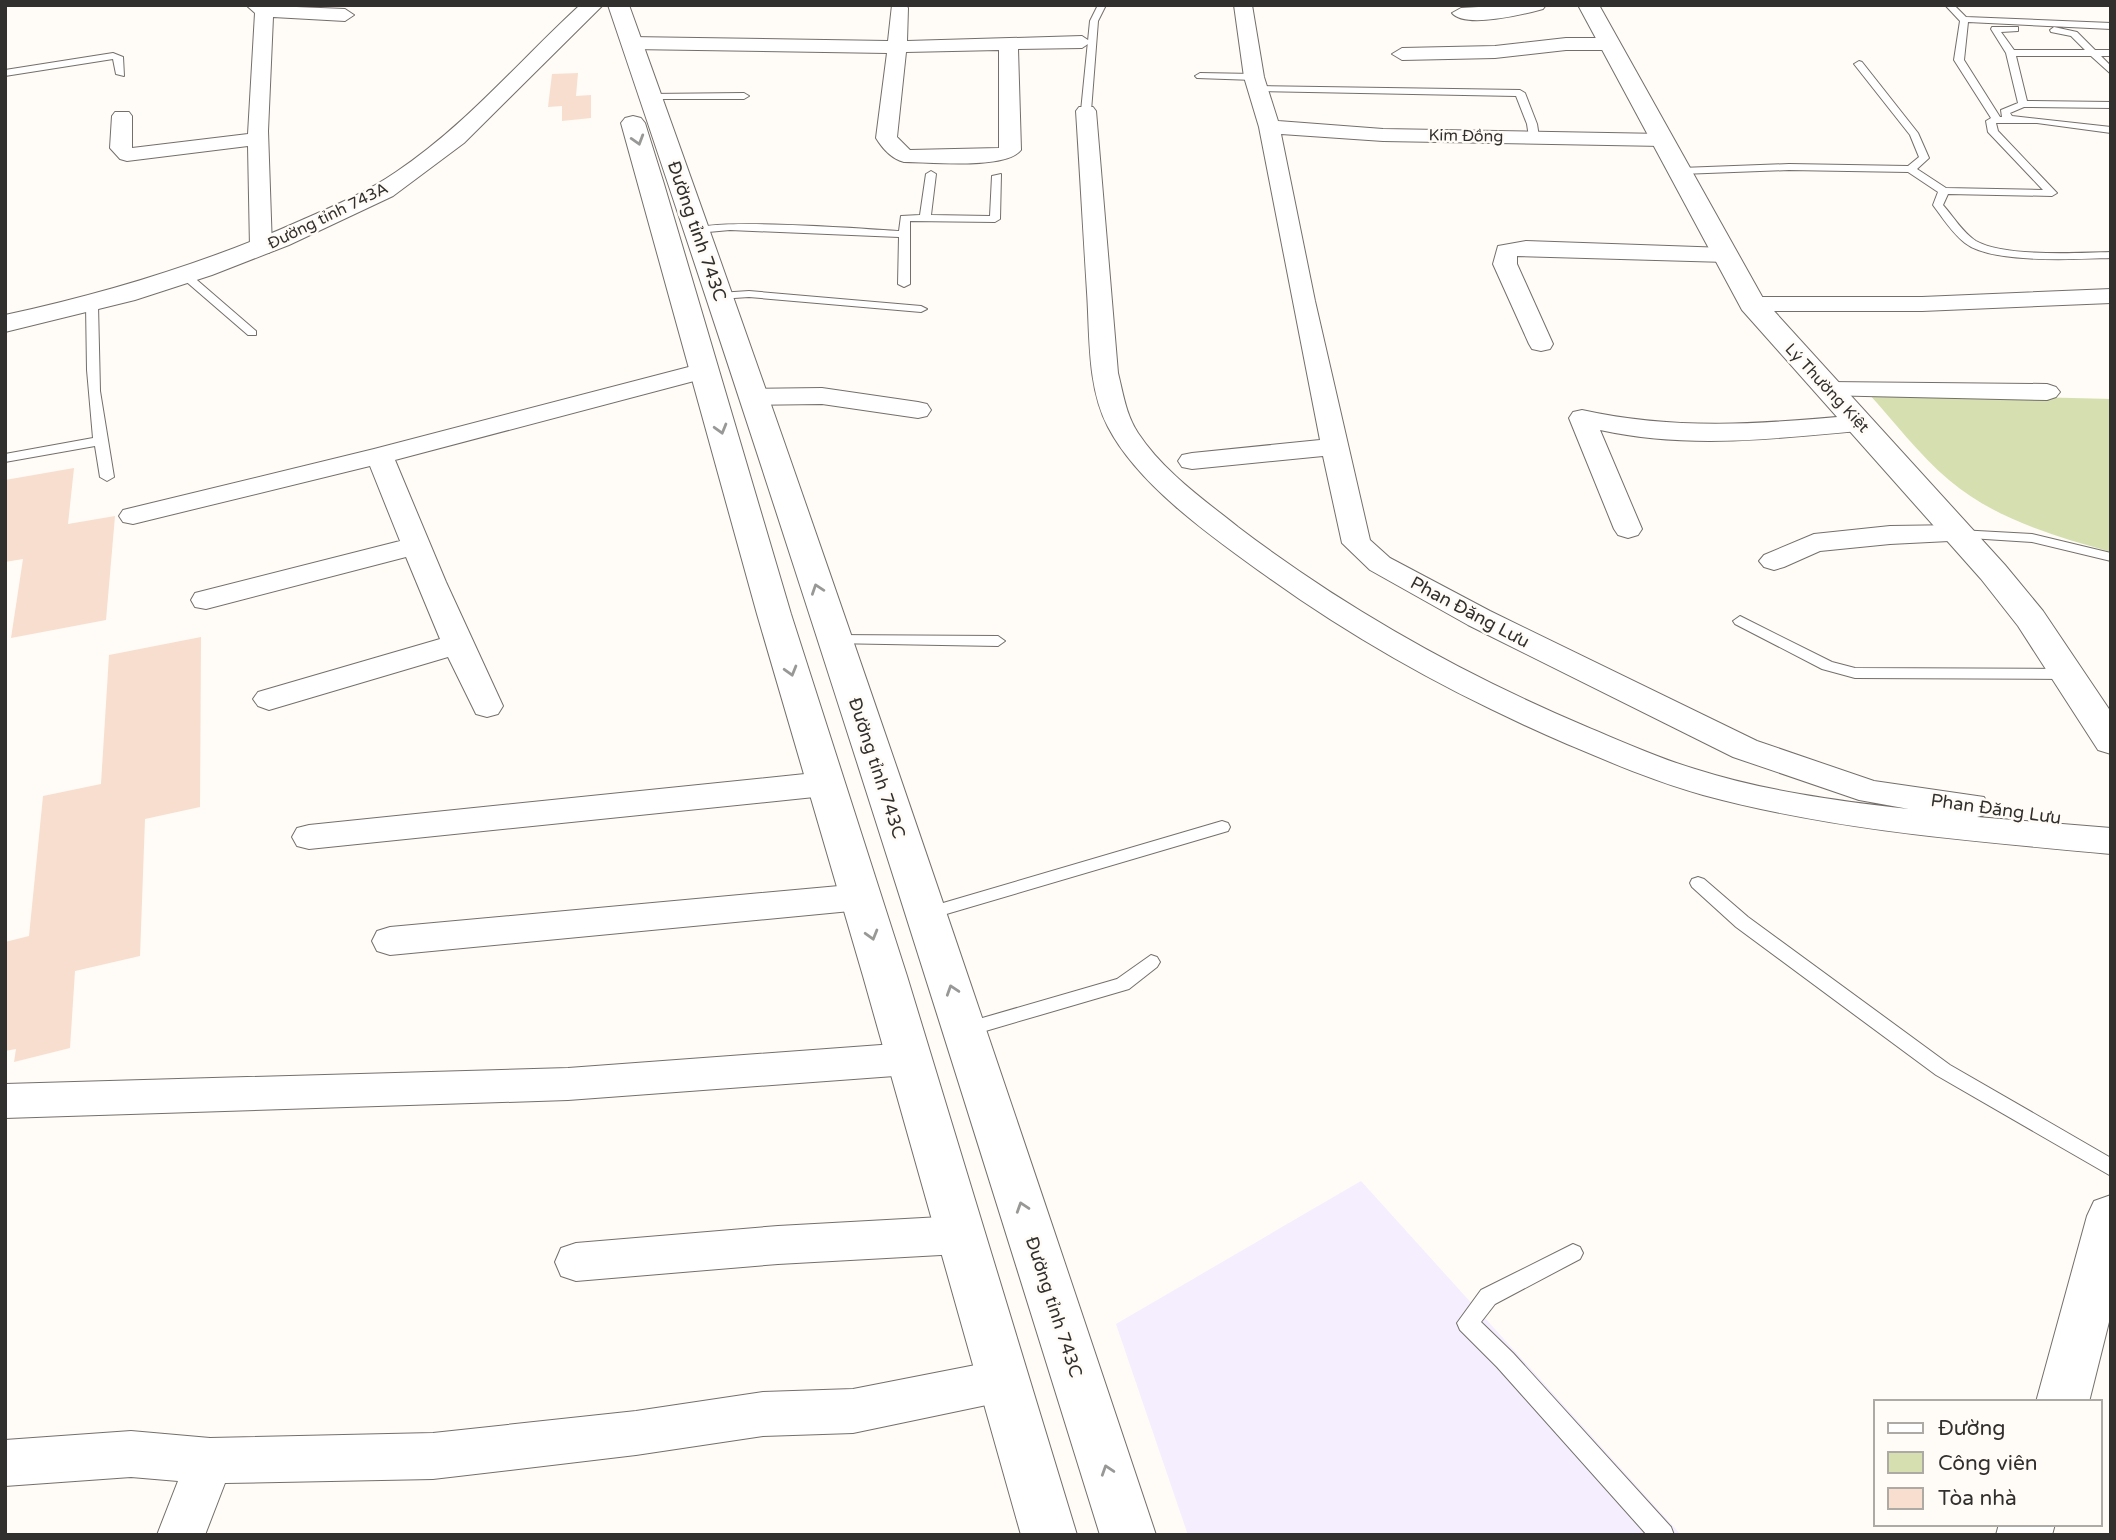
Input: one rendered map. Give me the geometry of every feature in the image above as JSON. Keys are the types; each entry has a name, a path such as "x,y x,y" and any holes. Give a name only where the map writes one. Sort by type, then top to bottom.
{"main road":[{"name":"Lý Thường Kiệt","path":"1588,5 1752,304 1959,534 2031,619 2111,741"},
{"name":"Đường tỉnh 743A","path":"5,324 92,305 186,276 261,248 374,197 405,178 461,132 563,32 617,20"},
{"name":"Đường tỉnh 743C","path":"617,20 650,97 697,230 965,1030 1128,1535"},
{"name":"Đường tỉnh 743C","path":"617,20 704,371 824,784 861,897 1001,1381 1049,1535"},
{"path":"2063,1400 2110,1225"}],"street":[{"name":"Phan Đăng Lưu","path":"1243,5 1256,83 1269,127 1356,543 1380,564 1479,618 1745,750 1871,792 2111,825"},
{"path":"1461,12 1503,13 1537,5"},
{"path":"261,248 258,139 260,8 345,15"},
{"path":"899,8 886,138 904,156 990,156 1004,154 1010,150 1009,45"},
{"path":"617,20 897,47 1082,42"},
{"path":"1402,54 1495,52 1566,44 1609,44"},
{"path":"1086,111 1105,373 1114,411 1125,435 1154,469 1271,568 1339,613 1436,671 1530,716 1700,783 1829,811 1977,830 2111,841"},
{"path":"122,116 120,148 127,155 258,139"},
{"name":"Kim Đồng","path":"1269,127 1383,135 1663,140"},
{"path":"1541,344 1505,264 1506,251 1527,248 1726,255"},
{"path":"1752,304 1922,304 2111,296"},
{"path":"133,516 380,456 704,371"},
{"path":"1829,390 2047,392"},
{"path":"753,397 811,396 918,410"},
{"path":"1628,529 1582,418 1625,429 1692,435 1749,433 1858,423"},
{"path":"1192,461 1335,447"},
{"path":"380,456 415,547 457,644 488,706"},
{"path":"1774,561 1814,543 1890,535 1959,534"},
{"path":"206,600 415,547"},
{"path":"269,699 457,644"},
{"path":"309,836 824,784"},
{"path":"390,941 861,897"},
{"path":"5,1101 568,1084 908,1059"},
{"path":"576,1262 778,1245 959,1235"},
{"path":"5,1463 131,1454 210,1461 433,1456 636,1433 762,1414 853,1411 1001,1381"},
{"path":"181,1535 210,1461"}],"lane":[{"path":"1086,111 1094,22 1102,5"},
{"path":"1949,5 1961,17 2111,24"},
{"path":"1961,17 1959,60 1975,89 2003,120"},
{"path":"2023,104 2011,53 1994,29 2071,32 2111,71"},
{"path":"2011,53 2111,53"},
{"path":"5,73 105,56 118,57 121,74"},
{"path":"1859,64 1915,135 1924,158 1910,169"},
{"path":"1200,76 1256,83 1520,93 1534,137"},
{"path":"650,97 744,96"},
{"path":"2003,120 2004,112 2023,104 2111,105"},
{"path":"1681,172 1789,167 1910,169 1944,191 2052,193 1993,132 1991,121 2044,119 2075,128 2111,130"},
{"path":"925,218 931,174"},
{"path":"904,284 905,218 995,219 997,176"},
{"path":"1944,191 1938,205 1971,243 1989,249 2030,254 2111,255"},
{"path":"697,230 730,228 905,234"},
{"path":"186,276 252,333"},
{"path":"719,296 749,294 921,309"},
{"path":"92,305 91,357 99,442 107,477"},
{"path":"5,458 99,442"},
{"path":"1959,534 2032,538 2111,557"},
{"path":"1740,621 1827,666 1854,674 2065,674"},
{"path":"834,640 998,641"},
{"path":"926,914 1222,827"},
{"path":"1698,883 1742,922 1943,1070 2111,1168"},
{"path":"965,1030 1123,984 1151,962"},
{"path":"1573,1253 1488,1297 1467,1324 1505,1360 1663,1535"}],"shaded area":[{"path":"1361,1181 1681,1535 1188,1535 1116,1324"}],"green space":[{"path":"1868,393 2111,399 2111,552 2026,525 1967,494 1927,460"}],"building":[{"path":"578,73 576,96 591,95 591,118 562,121 562,106 548,107 552,74"},
{"path":"74,468 68,524 115,516 106,620 11,638 23,559 5,562 5,480"},
{"path":"201,637 200,807 145,819 140,956 75,971 70,1048 14,1062 16,1049 5,1051 5,942 29,936 43,796 101,784 109,655"}]}
